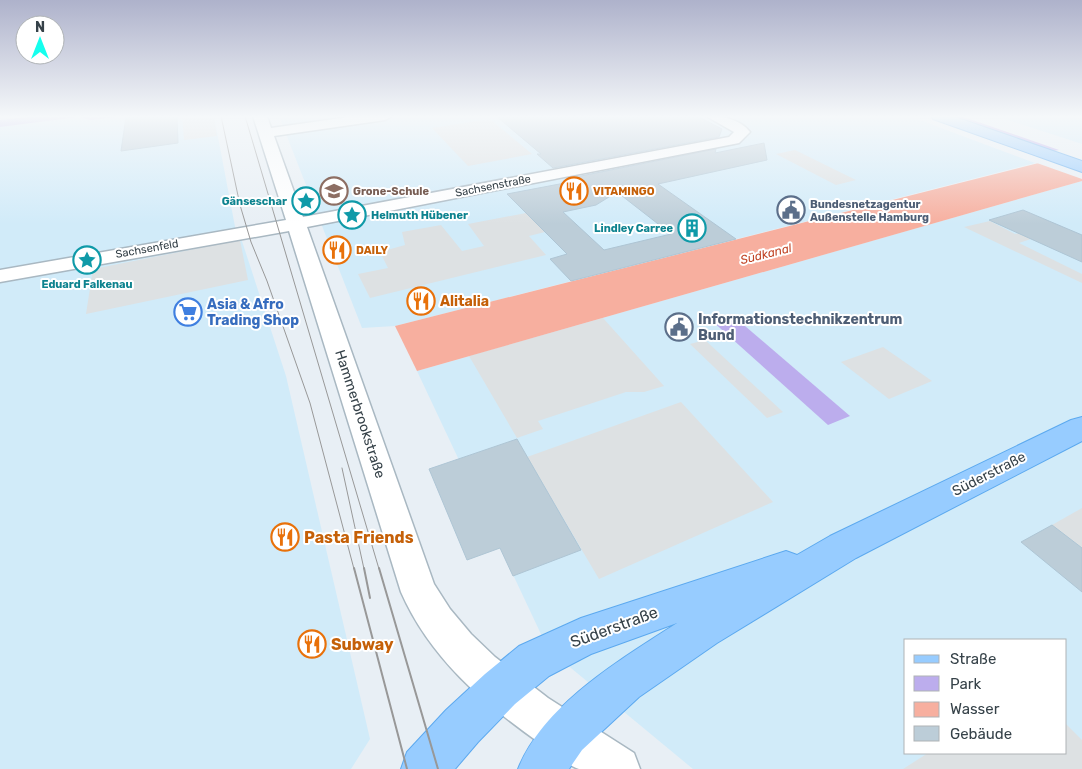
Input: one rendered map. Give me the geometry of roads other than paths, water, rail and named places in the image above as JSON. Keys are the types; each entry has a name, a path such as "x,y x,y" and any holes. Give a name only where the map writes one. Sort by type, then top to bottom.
{"main road":[{"path":"1040,152 1082,167"},
{"name":"Süderstraße","path":"553,751 624,682 703,628 843,547 1082,428"},
{"name":"Süderstraße","path":"424,769 462,726 500,688 534,660 580,638 843,547"}],"street":[{"name":"Hammerbrookstraße","path":"271,152 419,592 441,630 466,658 500,688 553,751 618,769"},
{"name":"Sachsenstraße","path":"295,224 672,152"},
{"name":"Sachsenfeld","path":"0,276 295,224"}],"water":[{"name":"Südkanal","path":"1082,152 1082,181 417,371 395,326"}],"tram line":[{"path":"229,152 240,205 251,242 267,281 310,403 354,569"},
{"path":"256,152 379,569"},
{"path":"342,468 364,569"},
{"path":"354,568 407,769"},
{"path":"364,568 370,598"},
{"path":"379,568 438,769"}],"place":[{"name":"Grone-Schule","path":"334,191"},
{"name":"VITAMINGO","path":"574,191"},
{"name":"Gänseschar","path":"306,201"},
{"name":"Bundesnetzagentur Außenstelle Hamburg","path":"791,210"},
{"name":"Helmuth Hübener","path":"352,215"},
{"name":"Lindley Carree","path":"692,228"},
{"name":"DAILY","path":"337,250"},
{"name":"Eduard Falkenau","path":"87,260"},
{"name":"Alitalia","path":"421,301"},
{"name":"Asia & Afro Trading Shop","path":"188,312"},
{"name":"Informationstechnikzentrum Bund","path":"679,327"},
{"name":"Pasta Friends","path":"285,537"},
{"name":"Subway","path":"312,644"}]}
